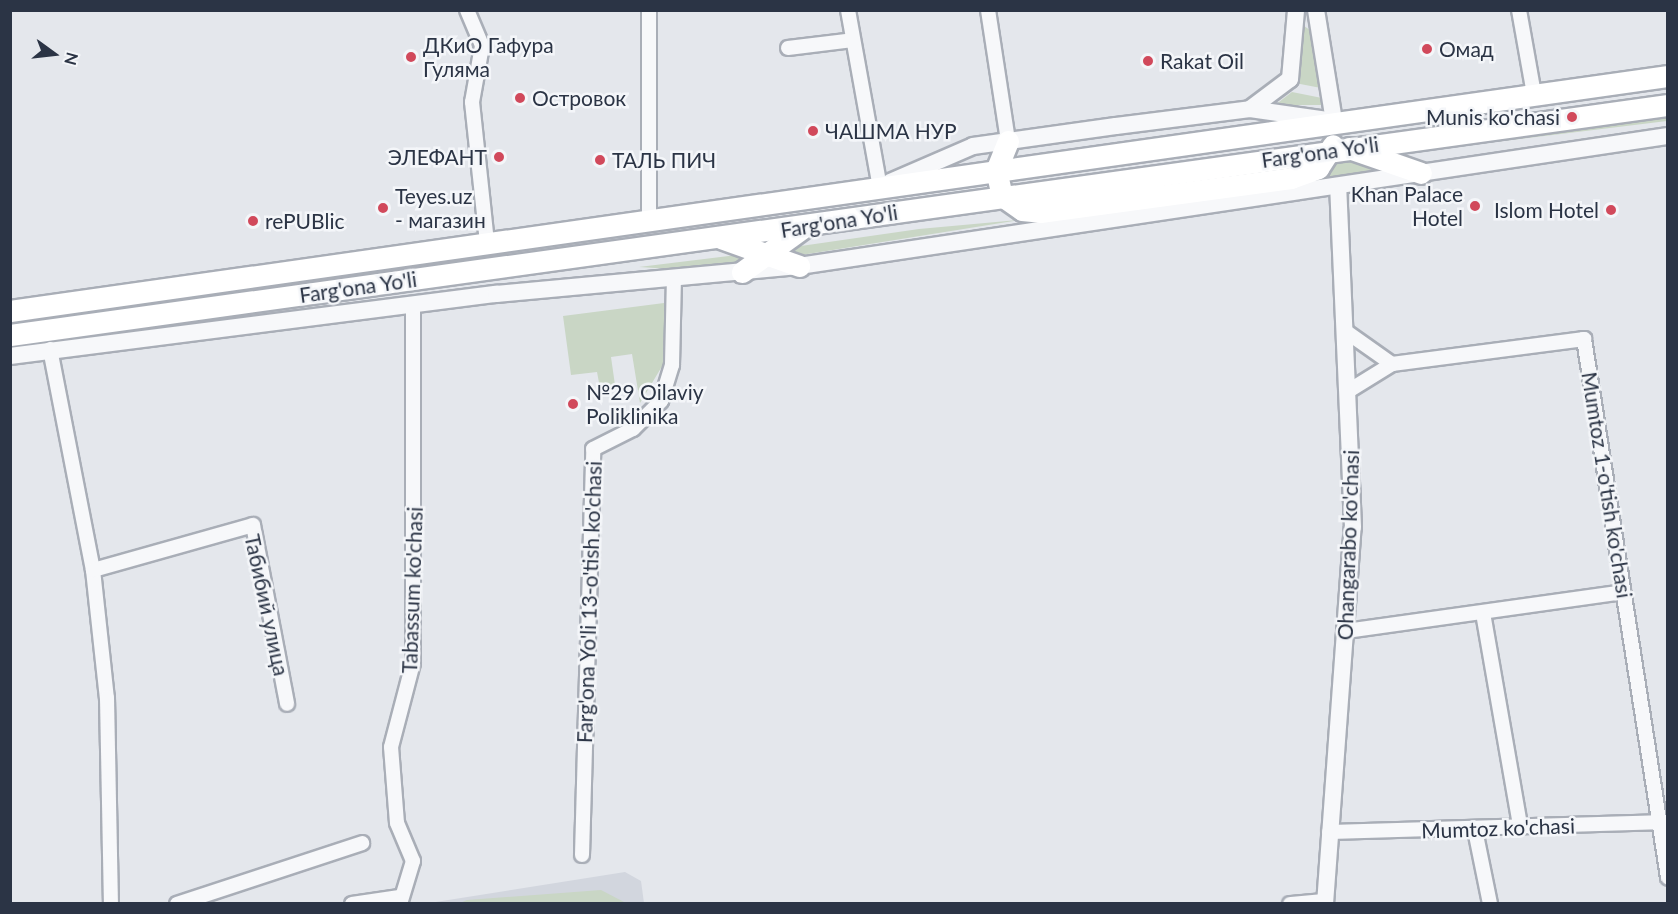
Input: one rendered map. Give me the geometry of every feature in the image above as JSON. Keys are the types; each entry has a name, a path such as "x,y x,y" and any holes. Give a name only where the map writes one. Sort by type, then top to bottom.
{"main road":[{"name":"Farg'ona Yo'li","path":"10,311 1668,75"},
{"name":"Farg'ona Yo'li","path":"10,335 1668,105"},
{"path":"1334,121 1340,149"},
{"path":"1008,141 996,170 1002,196 1022,210 1040,212 1304,183 1340,149"},
{"path":"1340,149 1421,173"},
{"path":"742,272 766,257 804,226"},
{"path":"721,238 766,257 800,266"}],"street":[{"path":"467,10 482,46 472,102 487,243"},
{"path":"649,10 649,220"},
{"path":"848,10 879,187"},
{"path":"988,10 1008,141"},
{"path":"1250,109 1290,79 1296,10"},
{"path":"1250,109 1334,121 1316,10"},
{"path":"1519,10 1534,94"},
{"path":"788,48 853,40"},
{"name":"Farg'ona Yo'li","path":"879,187 974,146 1250,109"},
{"path":"10,356 50,349 413,304 800,266 1304,183 1338,186 1668,136"},
{"name":"Ohangarabo ko'chasi","path":"1325,902 1353,527 1348,333 1338,186"},
{"name":"Farg'ona Yo'li 13-o'tish ko'chasi","path":"582,855 593,449 633,429 661,401 672,365 674,278"},
{"name":"Tabassum ko'chasi","path":"400,900 413,861 396,823 392,747 413,663 413,304"},
{"path":"1348,333 1392,364"},
{"name":"Mumtoz 1-o'tish ko'chasi","path":"1350,390 1392,364 1584,339 1623,592 1662,822 1668,877"},
{"path":"50,349 93,570 107,698 111,903"},
{"name":"Табибий улица","path":"93,570 253,525 287,704"},
{"path":"1346,631 1623,592"},
{"path":"1484,613 1520,826"},
{"name":"Mumtoz ko'chasi","path":"1329,832 1475,830 1520,826 1662,822"},
{"path":"1475,830 1490,903"},
{"path":"177,903 363,843"},
{"path":"352,903 400,900"},
{"path":"1290,903 1325,902"}],"shaded area":[{"path":"625,872 641,881 644,903 423,904"}],"green space":[{"path":"1304,26 1313,32 1321,88 1295,83"},
{"path":"1292,92 1322,98 1321,105 1275,105"},
{"path":"1667,116 1667,121 1389,155"},
{"path":"1339,161 1354,161 1372,170 1320,179"},
{"path":"1019,220 789,257 787,248 919,229"},
{"path":"745,254 748,262 687,270 639,267"},
{"path":"664,303 664,363 640,403 632,354 611,357 615,385 600,388 597,372 571,375 563,316"},
{"path":"601,890 626,903 460,903 467,900"}],"place":[{"name":"Омад","path":"1427,49"},
{"name":"ДКиО Гафура Гуляма","path":"411,57"},
{"name":"Rakat Oil","path":"1148,61"},
{"name":"Островок","path":"520,98"},
{"name":"Munis ko'chasi","path":"1572,117"},
{"name":"ЧАШМА НУР","path":"813,131"},
{"name":"ЭЛЕФАНТ","path":"499,157"},
{"name":"ТАЛЬ ПИЧ","path":"600,160"},
{"name":"Khan Palace Hotel","path":"1475,206"},
{"name":"Teyes.uz - магазин","path":"383,208"},
{"name":"Islom Hotel","path":"1611,210"},
{"name":"rePUBlic","path":"253,221"},
{"name":"№29 Oilaviy Poliklinika","path":"573,404"}]}
